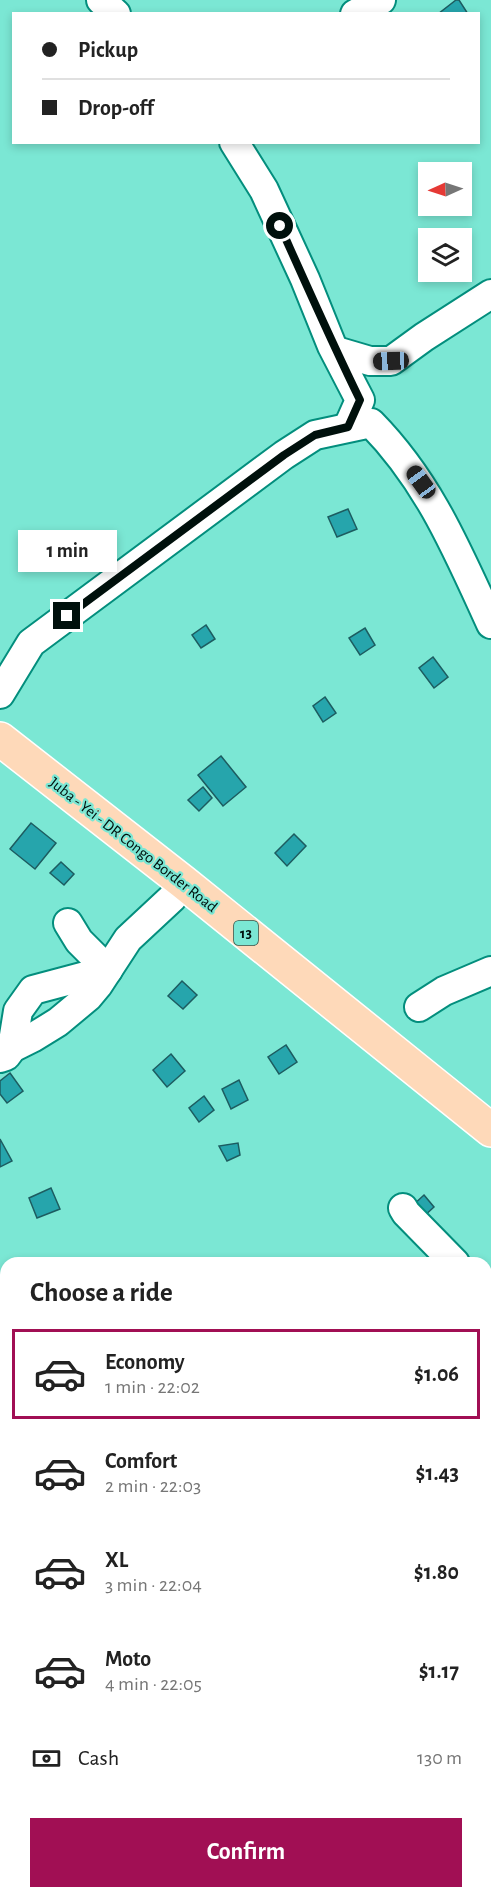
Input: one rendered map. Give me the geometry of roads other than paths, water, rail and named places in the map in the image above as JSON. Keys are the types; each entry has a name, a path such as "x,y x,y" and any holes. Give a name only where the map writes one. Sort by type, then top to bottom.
{"main road":[{"name":"Juba - Yei - DR Congo Border Road","path":"0,739 183,882 491,1130"}],"street":[{"path":"101,0 114,12"},
{"path":"360,12 381,0"},
{"path":"235,144 264,190 360,400 348,427"},
{"path":"336,351 370,362 391,361 491,294"},
{"path":"0,694 31,643 284,455 315,435 371,423 395,447 421,482 452,538 491,624"},
{"path":"6,1053 58,1022 87,997 128,939 171,898 183,882"},
{"path":"68,923 79,941 108,970"},
{"path":"6,1053 18,1011 33,990 108,970"},
{"path":"419,1007 444,991 491,971"},
{"path":"403,1208 449,1257"}]}
